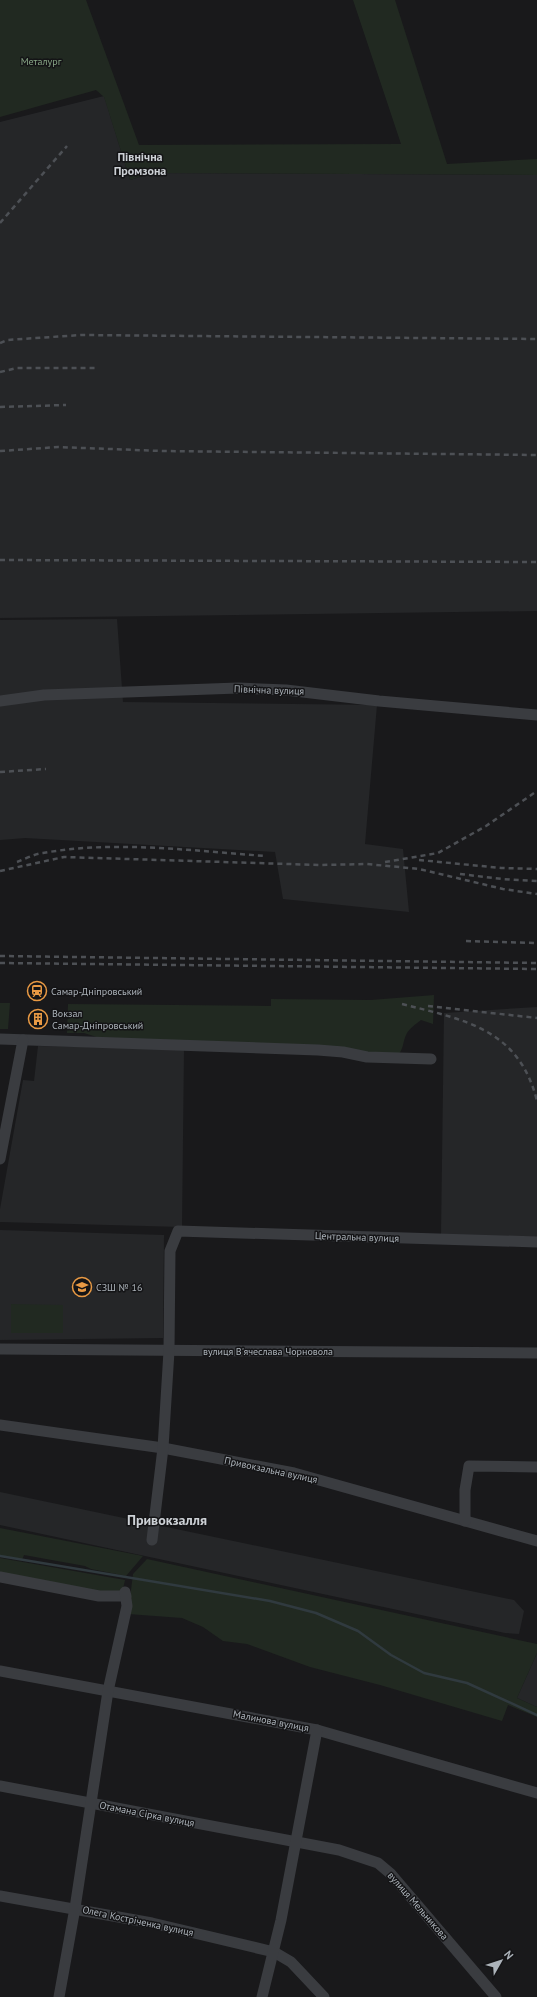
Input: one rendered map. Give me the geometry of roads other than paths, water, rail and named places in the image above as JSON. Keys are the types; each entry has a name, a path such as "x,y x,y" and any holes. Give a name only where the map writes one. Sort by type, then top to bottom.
{"street":[{"name":"Північна вулиця","path":"0,700 44,694 238,688 293,690 379,701 537,715"},
{"path":"0,1039 318,1050 343,1052 367,1057 431,1058"},
{"path":"0,1160 23,1040"},
{"name":"Центральна вулиця","path":"169,1351 170,1251 178,1231 537,1242"},
{"name":"вулиця В'ячеслава Чорновола","path":"0,1349 537,1353"},
{"path":"152,1540 163,1448 169,1351"},
{"name":"Привокзальна вулиця","path":"0,1425 163,1448 294,1473 537,1541"},
{"path":"465,1521 465,1490 468,1466 537,1467"},
{"path":"0,1577 99,1596 125,1594 127,1606 108,1691 75,1908 59,1997"},
{"name":"Малинова вулиця","path":"0,1671 317,1730 537,1793"},
{"path":"262,1997 274,1952 317,1730"},
{"name":"Отамана Сірка вулиця","path":"0,1786 295,1842"},
{"name":"вулиця Мельникова","path":"295,1842 338,1850 378,1863 391,1874 496,1997"},
{"name":"Олега Костріченка вулиця","path":"0,1896 75,1908 152,1923 274,1952 291,1962 324,1997"}],"waterway":[{"path":"0,1556 270,1601 316,1613 358,1631 391,1655 424,1673 467,1683 537,1715"}],"railway":[{"path":"0,223 67,146"},
{"path":"0,343 7,340 81,335 537,339"},
{"path":"0,372 17,368 98,368"},
{"path":"0,407 66,405"},
{"path":"0,451 58,447 162,451 537,455"},
{"path":"0,560 537,562"},
{"path":"0,772 46,769"},
{"path":"385,862 438,853 486,826 537,791"},
{"path":"17,862 33,855 71,849 98,847 183,849 266,856"},
{"path":"0,871 64,857 320,865 367,864 419,869 503,889 537,894"},
{"path":"419,860 501,868 537,869"},
{"path":"460,874 537,881"},
{"path":"466,941 537,943"},
{"path":"0,956 537,963"},
{"path":"0,963 537,969"},
{"path":"402,1004 468,1023 503,1043 517,1058 529,1077 537,1101"},
{"path":"428,1006 537,1018"}],"place":[{"name":"Самар-Дніпровський","path":"37,991"},
{"name":"Вокзал Самар-Дніпровський","path":"38,1019"},
{"name":"СЗШ № 16","path":"82,1287"}],"district":[{"name":"Північна Промзона","path":"140,163"},
{"name":"Привокзалля","path":"167,1520"}],"park label":[{"name":"Металург","path":"41,61"}]}
